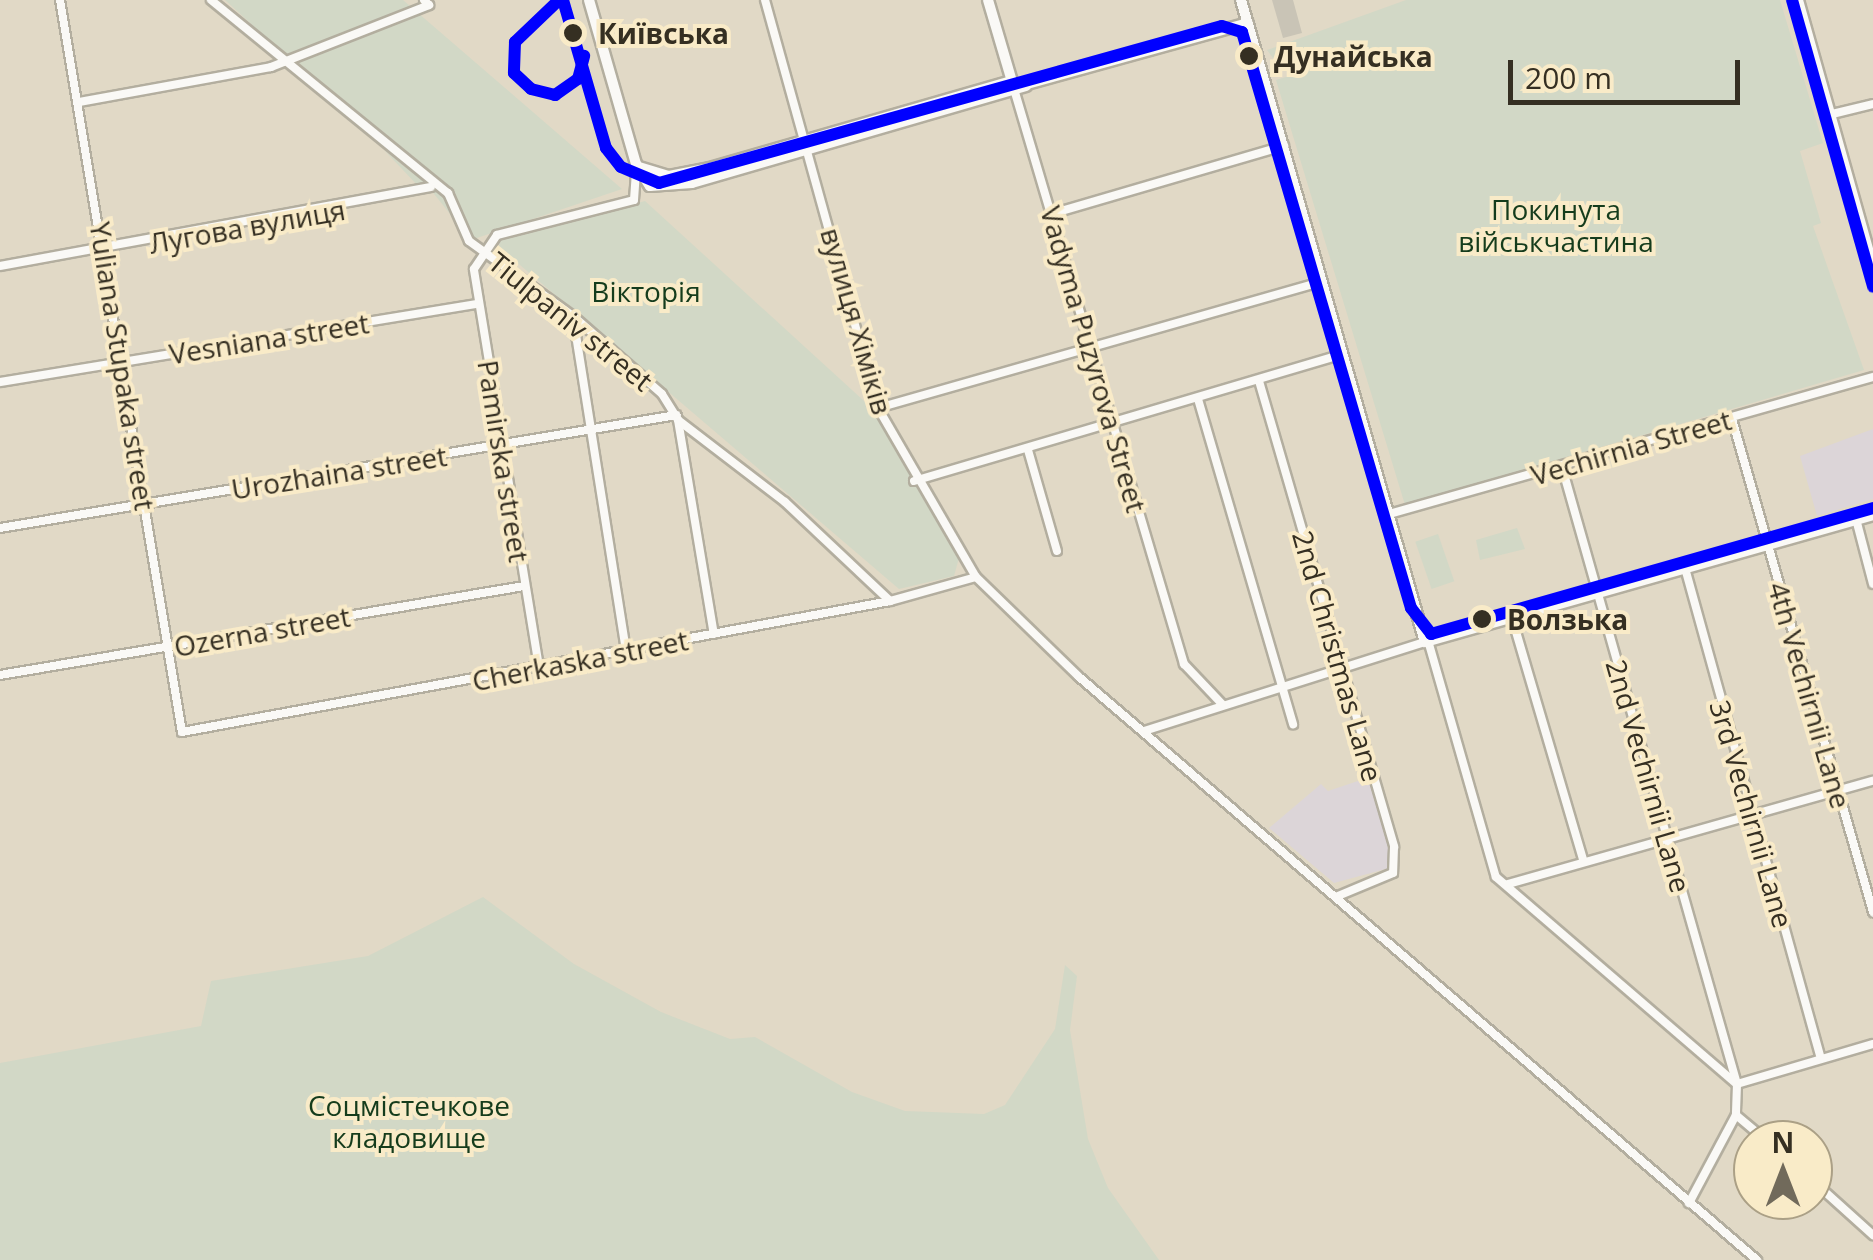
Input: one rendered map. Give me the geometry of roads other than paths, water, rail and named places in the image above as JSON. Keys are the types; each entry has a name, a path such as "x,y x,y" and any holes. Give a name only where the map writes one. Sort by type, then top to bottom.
{"street":[{"name":"Yuliana Stupaka street","path":"60,0 182,732"},
{"name":"Tiulpaniv street","path":"211,0 431,187 452,198 469,241 480,252 573,316 677,418 869,574 890,601"},
{"path":"480,252 498,235 634,200 636,164 589,0"},
{"name":"вулиця Хіміків","path":"766,0 878,408 914,481 976,577 1144,731 1757,1260"},
{"name":"Vadyma Puzyrova Street","path":"988,0 1017,85 1090,350 1184,664 1222,704"},
{"path":"1240,0 1496,877 1737,1084 1873,1044"},
{"path":"1798,0 1873,266"},
{"path":"79,102 284,62 427,2"},
{"path":"636,164 669,176 804,144 1248,23"},
{"path":"1828,115 1873,104"},
{"path":"1051,214 1284,146"},
{"name":"Лугова вулиця","path":"0,266 104,252 431,187"},
{"name":"Pamirska street","path":"480,252 478,304 539,668"},
{"path":"878,408 1320,282"},
{"name":"Vesniana street","path":"0,382 478,304"},
{"path":"573,316 626,652"},
{"path":"914,481 1342,354"},
{"name":"Vechirnia Street","path":"1389,514 1873,377"},
{"name":"2nd Christmas Lane","path":"1259,381 1396,866 1338,896"},
{"path":"1198,399 1294,724"},
{"path":"677,418 714,634"},
{"name":"Urozhaina street","path":"0,528 589,429 677,418"},
{"name":"4th Vechirnii Lane","path":"1732,419 1873,912"},
{"path":"1028,450 1058,551"},
{"name":"2nd Vechirnii Lane","path":"1562,467 1737,1084 1736,1115"},
{"path":"1144,731 1597,592 1873,515"},
{"path":"1856,519 1873,584"},
{"name":"3rd Vechirnii Lane","path":"1685,568 1751,818 1821,1059"},
{"name":"Cherkaska street","path":"182,732 890,601 976,577"},
{"name":"Ozerna street","path":"0,675 524,586"},
{"path":"1512,618 1584,858"},
{"path":"1508,884 1584,858 1668,842 1873,781"},
{"path":"1690,1203 1736,1115 1742,1120"},
{"path":"1833,1200 1873,1236"}],"place":[{"name":"Київська","path":"573,33"},
{"name":"Дунайська","path":"1249,56"},
{"name":"Волзька","path":"1482,619"}],"park label":[{"name":"Покинута військчастина","path":"1556,225"},
{"name":"Вікторія","path":"646,291"},
{"name":"Соцмістечкове кладовище","path":"409,1121"}]}
